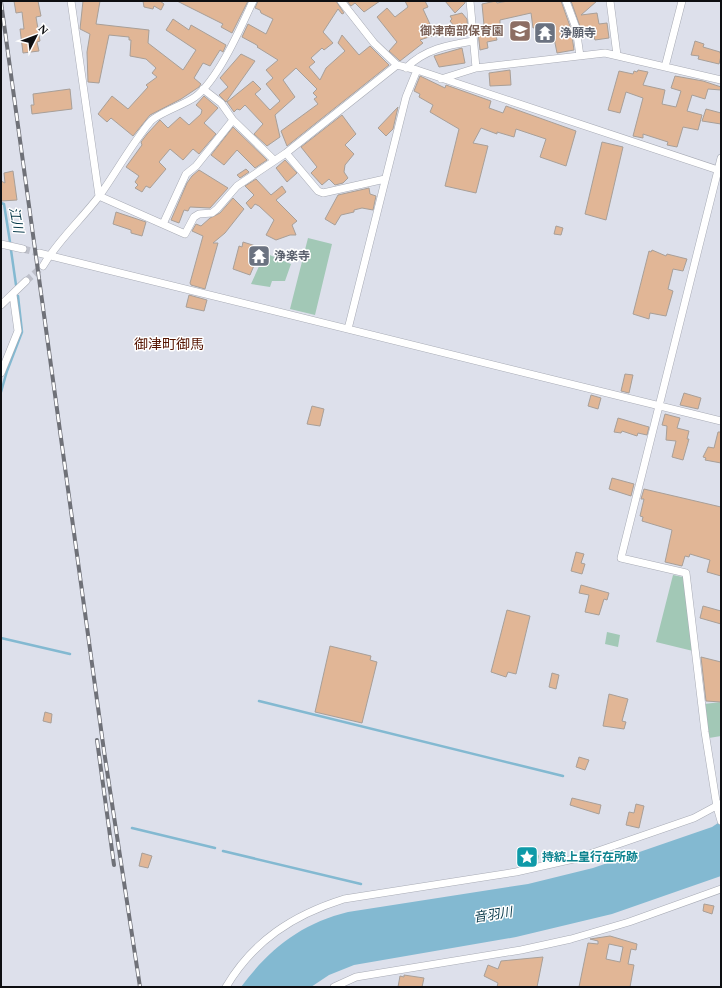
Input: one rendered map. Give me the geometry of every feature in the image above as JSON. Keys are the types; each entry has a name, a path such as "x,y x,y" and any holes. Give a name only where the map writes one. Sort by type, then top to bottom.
{"street":[{"path":"71,1 99,196"},
{"path":"43,266 49,255 99,196 151,120 182,105 203,89 225,55 253,1"},
{"path":"341,1 374,43 397,65 417,70 719,171"},
{"path":"470,1 476,68"},
{"path":"566,1 576,28 580,56"},
{"path":"610,1 617,55"},
{"path":"665,67 682,1"},
{"path":"406,68 421,56 438,47 473,40"},
{"path":"441,79 476,68 605,53 721,80"},
{"path":"99,196 185,234 194,217 199,214 212,213 218,209 237,186 286,153 397,65"},
{"path":"348,329 406,97 417,70"},
{"path":"203,89 220,103 233,120 274,160"},
{"path":"163,224 186,174 233,120"},
{"path":"286,153 318,191 323,193 385,180"},
{"path":"721,158 719,171 621,558 686,573 705,732 721,821"},
{"path":"1,244 23,249"},
{"path":"39,253 659,407 721,421"},
{"path":"1,305 26,281"},
{"path":"1,373 18,331 13,295"},
{"path":"226,987 247,957 266,939 290,922 321,906 344,899 516,872 578,858 694,818 719,807"},
{"path":"334,987 356,977 521,950 570,939 629,922 721,889"}],"green space":[{"path":"308,238 332,244 315,315 290,309"},
{"path":"265,253 291,264 285,281 272,281 270,287 251,284"},
{"path":"673,575 683,577 693,651 656,642"},
{"path":"607,632 620,635 618,647 605,644"},
{"path":"721,702 721,736 709,738 704,704"},
{"path":"523,850 537,853 539,856 538,860 520,863"}],"water":[{"name":"音羽川","path":"721,821 721,876 612,914 516,937 354,965 329,975 311,987 241,987 275,949 301,931 331,917 348,912 528,884 593,868 712,827"}],"building":[{"path":"14,1 38,1 41,16 36,17 40,41 37,42 39,51 23,53 20,29 24,29 22,12 16,13"},
{"path":"83,1 100,1 96,24 149,30 148,43 183,70 196,50 166,30 173,19 189,30 191,25 226,45 223,52 220,50 210,66 203,63 194,78 201,84 199,87 181,99 150,115 133,136 111,118 107,122 98,114 112,96 128,109 148,87 146,85 157,77 152,73 156,68 146,59 130,56 131,40 129,40 129,37 109,35 99,83 88,82 87,52 90,34 80,29"},
{"path":"143,1 160,1 164,4 161,10 154,6 153,9 144,7"},
{"path":"177,1 248,1 232,33 221,27 223,24"},
{"path":"258,1 336,1 344,13 342,14 338,9 323,32 333,43 324,50 322,48 311,58 315,62 309,67 320,80 326,68 345,51 338,43 342,35 359,55 370,46 389,65 287,146 281,131 318,104 314,99 317,97 313,93 317,89 296,68 283,80 295,97 275,115 280,137 267,146 254,134 263,124 245,105 240,110 237,109 234,112 227,102 253,81 261,89 255,94 270,110 280,101 266,84 273,78 266,70 278,60 242,37 248,24 266,34 273,19 255,8"},
{"path":"347,1 380,1 364,12 355,3 351,6"},
{"path":"405,1 425,1 428,7 423,9 435,35 420,40 423,43 400,61 389,51 397,42 377,17 387,8 395,17 408,7"},
{"path":"445,1 465,1 465,3 455,13"},
{"path":"496,1 497,3 508,1 561,1 571,29 574,50 557,53 554,38 541,38 537,27 533,28 531,13 500,20 500,35 496,36 497,40 487,42 488,48 480,50 478,32 484,31 482,4"},
{"path":"571,1 597,1 581,15 597,13 599,24 607,23 609,38 595,40 592,30 582,32"},
{"path":"462,13 467,19 468,32 462,36 450,21 452,19 450,16"},
{"path":"695,41 704,44 703,47 720,52 721,56 719,64 698,59 699,56 691,55"},
{"path":"462,48 465,63 439,67 434,56"},
{"path":"241,54 255,61 226,102 219,95 228,87 220,78"},
{"path":"510,70 511,85 490,86 489,73"},
{"path":"638,70 648,72 643,85 665,90 662,104 676,107 681,91 671,88 675,76 703,81 721,87 721,90 708,89 705,99 692,95 687,111 702,115 698,130 683,127 677,147 667,145 668,142 643,134 643,138 633,136 643,98 626,92 620,113 608,110 619,71 633,74 634,71 637,72"},
{"path":"420,76 445,88 446,85 491,101 489,108 503,113 506,106 576,131 566,166 540,157 546,139 516,129 514,137 497,132 497,134 481,128 473,143 488,146 476,193 445,186 459,129 430,112 433,105 419,97 420,94 414,91"},
{"path":"70,89 72,109 32,114 31,105 34,105 33,94"},
{"path":"204,96 218,108 204,123 216,134 199,154 193,149 183,160 170,149 159,162 166,169 150,188 146,186 142,192 135,188 138,185 135,182 139,176 126,167 142,145 141,142 147,134 160,120 168,128 180,117 189,125 201,114 202,110 196,105"},
{"path":"398,107 393,129 386,136 378,128"},
{"path":"706,109 721,113 721,124 702,121"},
{"path":"342,115 356,134 345,145 354,154 345,165 344,172 348,178 343,183 335,185 329,179 322,185 311,173 317,167 301,147"},
{"path":"233,127 267,160 255,168 237,150 224,165 211,155"},
{"path":"602,142 623,147 606,220 585,214"},
{"path":"285,160 297,173 287,182 276,168"},
{"path":"246,169 249,172 240,178 237,175"},
{"path":"199,170 228,188 210,208 190,207 188,211 184,210 179,223 171,220 187,183"},
{"path":"13,171 17,200 1,201 1,181 5,183 4,173"},
{"path":"256,179 271,195 282,186 286,192 276,200 297,221 292,225 296,235 290,235 276,240 266,235 274,220 259,206 255,204 251,209 246,203 254,195 245,186"},
{"path":"369,188 370,194 376,196 373,210 362,208 354,210 354,212 341,215 335,225 325,219 338,195"},
{"path":"233,198 244,209 225,233 213,243 218,243 205,289 191,285 190,283 203,236 192,231 196,224 201,226 210,218 220,213"},
{"path":"116,212 146,222 142,236 131,233 131,230 113,224"},
{"path":"556,226 563,228 561,235 554,234"},
{"path":"243,242 261,249 250,275 233,269 239,246 242,247"},
{"path":"652,250 666,256 667,254 687,259 683,271 673,269 668,289 673,291 666,316 650,313 649,319 633,314 649,251 651,252"},
{"path":"189,295 207,300 204,311 186,307"},
{"path":"625,374 633,375 629,393 621,391"},
{"path":"684,393 701,398 698,409 680,405"},
{"path":"591,395 601,398 598,409 588,406"},
{"path":"312,406 324,409 320,426 307,424"},
{"path":"665,414 680,418 677,428 689,431 687,439 689,439 683,460 672,457 676,441 666,440 667,426 662,425"},
{"path":"618,418 649,427 647,435 638,433 637,436 622,431 621,433 614,432"},
{"path":"718,432 721,432 721,463 705,460 706,458 703,457 708,447 714,448"},
{"path":"612,478 634,484 631,496 609,489"},
{"path":"644,489 721,507 721,576 707,572 710,560 690,554 689,557 685,556 682,566 665,562 672,530 642,521 643,517 640,516 644,499 641,499"},
{"path":"576,552 584,554 581,563 585,564 582,574 571,571"},
{"path":"581,585 609,593 607,600 604,599 599,615 585,612 589,595 579,593"},
{"path":"703,606 721,611 721,624 700,618"},
{"path":"507,610 530,616 516,674 508,672 506,677 491,672"},
{"path":"330,646 371,656 370,660 377,662 362,723 315,712"},
{"path":"701,657 721,662 721,702 706,701"},
{"path":"552,673 559,675 556,689 549,687"},
{"path":"609,694 628,699 622,721 626,722 624,729 603,726"},
{"path":"45,712 52,714 51,723 43,721"},
{"path":"579,757 589,760 585,770 576,767"},
{"path":"572,798 601,805 599,814 570,805"},
{"path":"636,804 644,806 639,828 626,825 629,812 634,813"},
{"path":"142,853 152,856 148,868 139,866"},
{"path":"704,904 714,906 712,914 703,911"},
{"path":"610,936 637,944 636,950 631,949 628,964 634,965 630,987 579,987 588,943 598,944 598,941 590,939","holes":["609,944 623,947 620,962 606,959"]},
{"path":"543,957 537,987 497,987 498,983 484,976 488,965 498,969 501,961"},
{"path":"404,975 424,978 422,987 398,987 400,976 404,977"}],"waterway":[{"name":"江川","path":"1,203 4,204 10,242"},
{"path":"11,250 16,285"},
{"path":"1,392 7,371 22,332 18,296"},
{"path":"1,638 70,654"},
{"path":"259,701 563,776"},
{"path":"132,828 215,848"},
{"path":"223,851 361,884"}],"tunnel":[{"path":"23,249 39,253"},
{"path":"26,281 43,266"}],"railway":[{"path":"1,2 104,751 140,987"},
{"path":"97,740 114,865"}],"place":[{"name":"御津南部保育園","path":"520,31"},
{"name":"浄願寺","path":"545,33"},
{"name":"浄楽寺","path":"259,256"},
{"name":"持統上皇行在所跡","path":"527,857"}],"district":[{"name":"御津町御馬","path":"169,344"}]}
